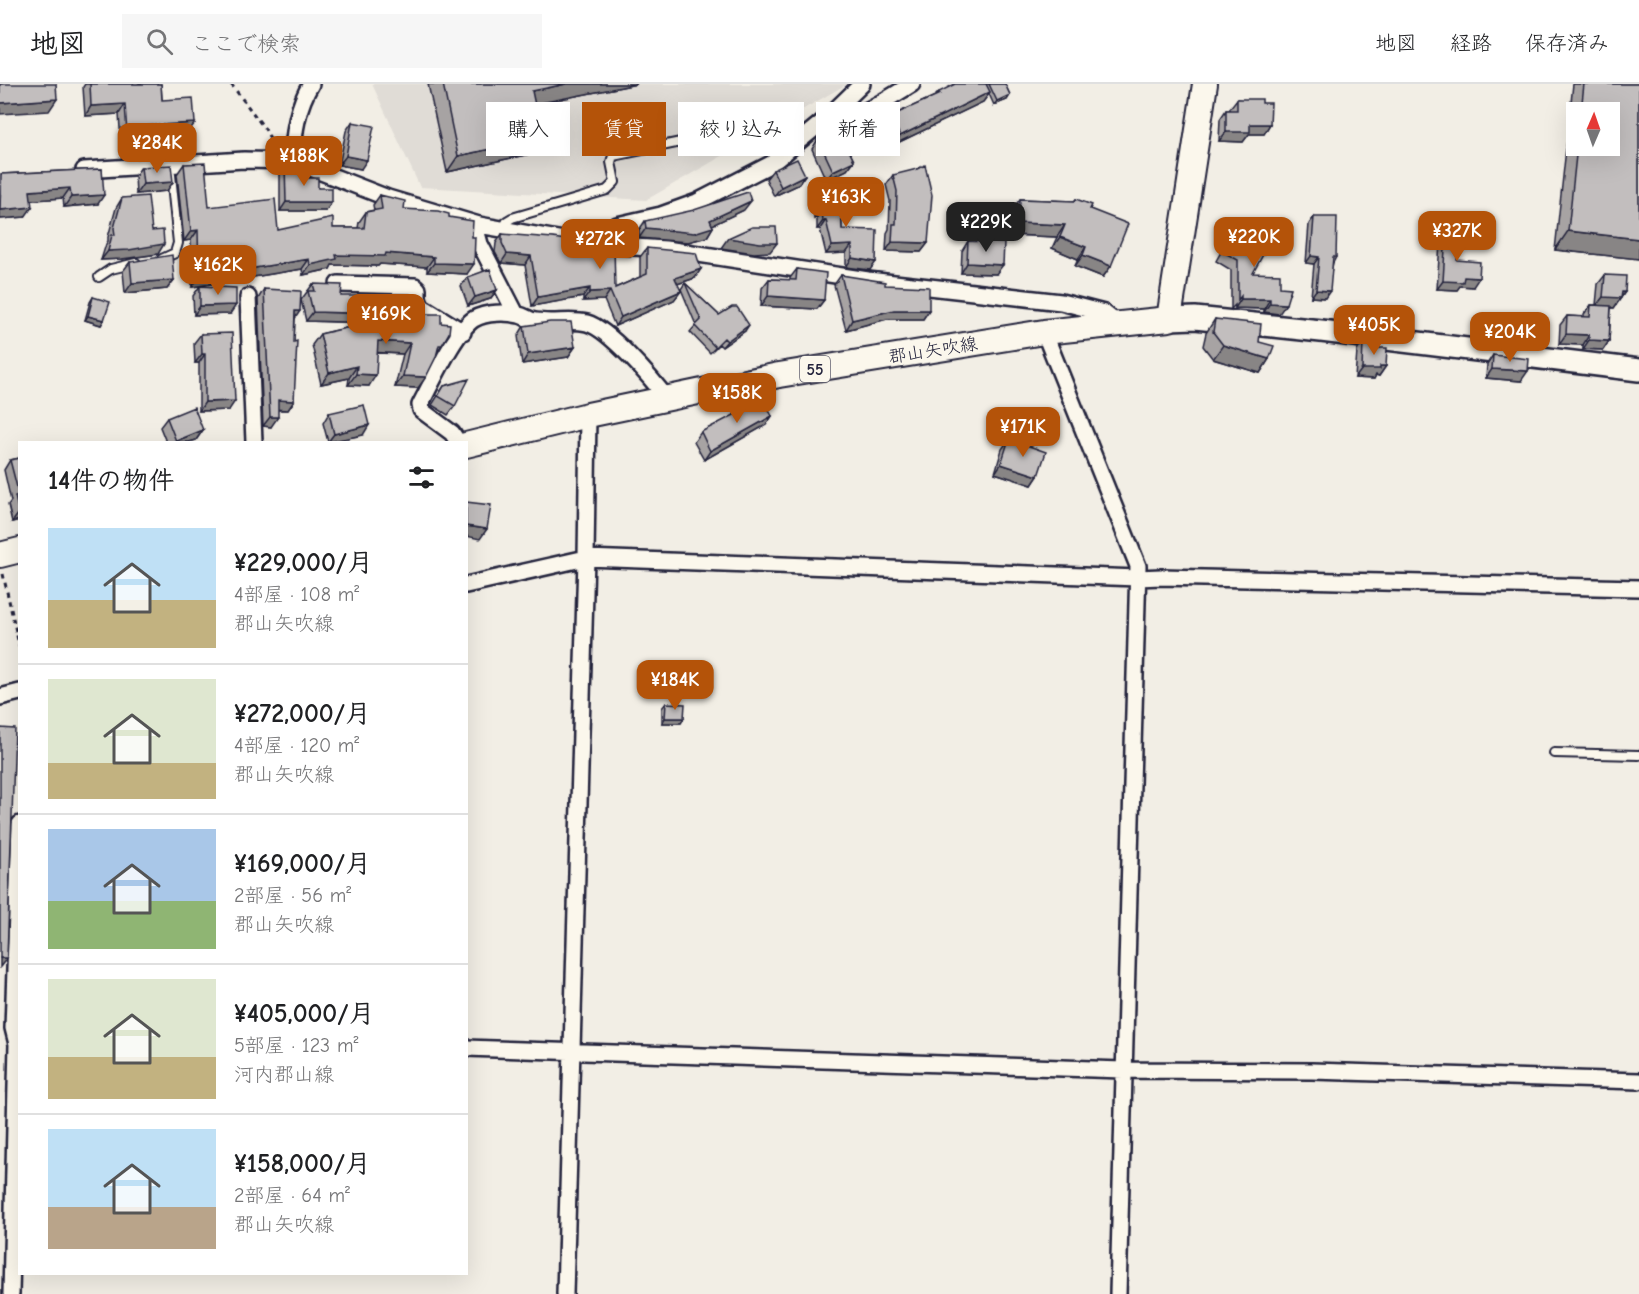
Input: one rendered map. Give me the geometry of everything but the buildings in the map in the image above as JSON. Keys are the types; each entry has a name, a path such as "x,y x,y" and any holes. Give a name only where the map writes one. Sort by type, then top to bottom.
{"main road":[{"path":"1205,84 1169,319 1195,318 1321,331 1639,370"},
{"name":"郡山矢吹線","path":"468,445 779,375 1044,332 1169,319"},
{"path":"1,563 18,551"}],"street":[{"path":"293,161 296,122 311,84"},
{"path":"843,102 862,84"},
{"path":"879,102 912,84"},
{"path":"586,244 617,225 661,215 697,202 735,183 771,164 816,127"},
{"path":"71,171 244,160 293,161 388,198 479,225 586,244 666,249 868,280 1061,302 1104,313 1118,324"},
{"path":"479,225 477,233 480,244 516,314"},
{"path":"338,285 415,286 418,289 421,306 463,332"},
{"path":"248,297 254,441"},
{"path":"457,441 452,433 421,410 420,405 449,351 472,320 490,314 516,314 533,321 577,322 597,328 649,375 667,399"},
{"path":"1044,332 1138,566 1118,1294"},
{"path":"566,1294 588,416"},
{"path":"468,585 586,558 1138,578 1639,588"},
{"path":"0,697 18,692"},
{"path":"11,1294 18,1037 13,1028 18,882"},
{"path":"0,1036 18,1037"},
{"path":"468,1048 1123,1071 1312,1071 1639,1081"}],"lane":[{"path":"503,229 507,221 512,218 606,190 615,182 611,162 613,156 678,143"},
{"path":"99,277 118,266 167,258 175,253 178,243 170,165"},
{"path":"1554,753 1639,755"}],"path":[{"path":"231,84 272,140 273,160"},
{"path":"1,563 18,640"}],"shaded area":[{"path":"372,84 847,84 804,109 804,102 678,102 678,156 722,156 646,200 420,187"}]}
